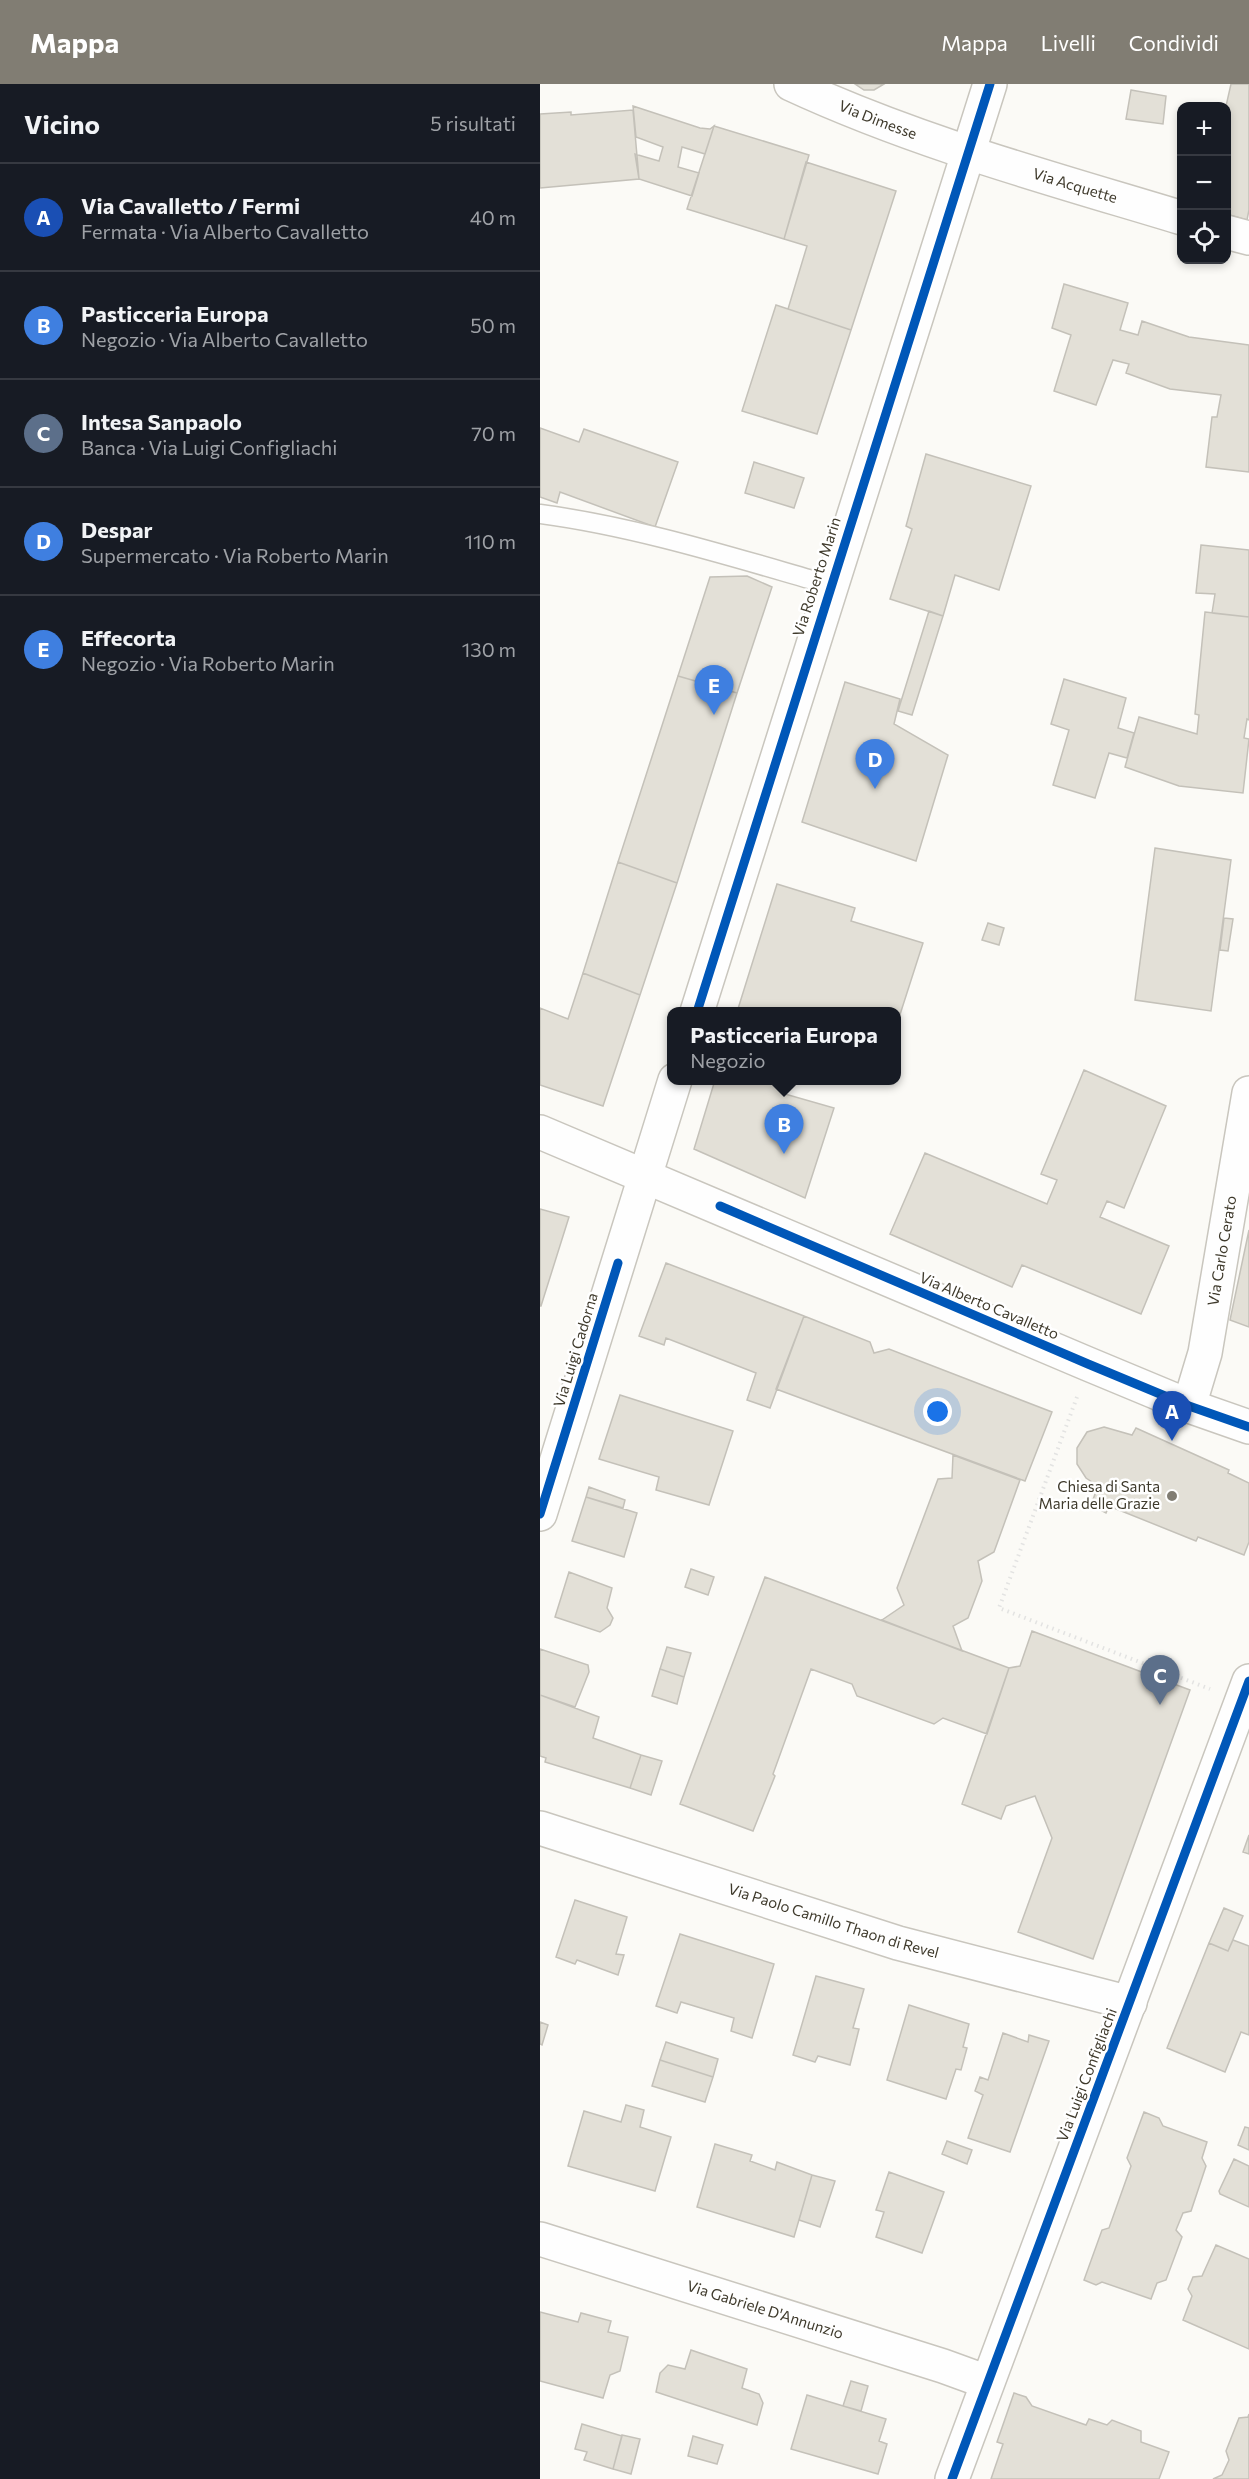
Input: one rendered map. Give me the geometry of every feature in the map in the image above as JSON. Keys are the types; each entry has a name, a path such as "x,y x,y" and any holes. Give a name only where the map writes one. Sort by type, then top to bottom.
{"street":[{"name":"Via Dimesse","path":"791,84 845,109 968,152"},
{"name":"Via Roberto Marin","path":"698,1007 990,84"},
{"name":"Via Acquette","path":"968,152 1177,216"},
{"path":"1231,233 1249,238"},
{"path":"645,1175 673,1085"},
{"name":"Via Carlo Cerato","path":"1190,1406 1205,1353 1249,1093"},
{"name":"Via Alberto Cavalletto","path":"540,1132 1088,1364 1190,1406 1249,1427"},
{"name":"Via Luigi Cadorna","path":"540,1514 645,1175"},
{"name":"Via Luigi Configliachi","path":"952,2479 1245,1691"},
{"name":"Via Paolo Camillo Thaon di Revel","path":"540,1828 898,1943 1130,2003"},
{"name":"Via Gabriele D'Annunzio","path":"540,2238 932,2362 987,2382"}],"lane":[{"path":"540,514 582,519 830,585"}],"path":[{"path":"1088,1364 999,1608 1245,1691"}],"building":[{"path":"855,84 884,84 874,90 864,90"},
{"path":"1231,84 1249,84 1249,210 1247,220 1231,215 1231,102 1227,102"},
{"path":"1131,90 1166,96 1163,124 1126,119"},
{"path":"633,106 700,128 710,129 714,126 705,154 682,147 678,167 699,173 692,196 639,179 635,154 659,161 663,147 636,137"},
{"path":"633,110 639,179 540,188 540,114 571,112 571,115"},
{"path":"714,126 809,155 784,239 687,209"},
{"path":"806,162 896,191 851,330 788,309 807,246 784,239"},
{"path":"1064,284 1128,303 1120,330 1138,335 1142,321 1189,337 1249,345 1249,472 1206,467 1212,417 1217,417 1221,395 1170,389 1126,373 1129,364 1113,360 1096,405 1054,391 1071,335 1052,328"},
{"path":"776,305 851,330 817,434 742,411"},
{"path":"540,428 579,442 584,429 678,462 655,527 560,492 557,503 540,497"},
{"path":"926,454 1031,486 999,590 955,575 943,616 890,599 912,529 906,526"},
{"path":"754,462 804,478 794,508 745,493"},
{"path":"1201,545 1249,550 1249,617 1212,613 1215,594 1196,593"},
{"path":"747,576 772,587 737,693 678,676 710,577"},
{"path":"929,611 943,616 912,715 898,711"},
{"path":"1205,612 1249,617 1249,720 1247,719 1244,738 1249,739 1243,793 1179,786 1125,767 1139,717 1197,734 1199,715 1195,714"},
{"path":"678,676 737,693 677,883 618,862"},
{"path":"1064,679 1126,698 1118,728 1134,733 1127,758 1109,753 1095,798 1053,785 1069,730 1051,724"},
{"path":"845,682 900,699 894,724 948,755 916,861 802,822"},
{"path":"1155,848 1231,860 1211,1011 1135,1000"},
{"path":"618,862 677,883 640,995 583,973"},
{"path":"777,884 855,908 851,921 923,943 901,1011 901,1007 739,1007"},
{"path":"1224,918 1233,919 1228,951 1220,950"},
{"path":"988,923 1004,928 999,945 982,940"},
{"path":"583,973 640,995 603,1106 540,1085 540,1008 568,1019"},
{"path":"1084,1070 1166,1106 1124,1208 1107,1201 1100,1217 1169,1246 1141,1314 1022,1265 1012,1287 890,1234 925,1153 1047,1204 1057,1180 1041,1174"},
{"path":"713,1085 788,1085 785,1094 834,1108 805,1198 694,1149"},
{"path":"540,1209 569,1217 541,1306 540,1306"},
{"path":"1249,1230 1249,1327 1230,1320"},
{"path":"666,1263 804,1316 770,1408 747,1400 756,1373 666,1338 664,1345 639,1336"},
{"path":"804,1316 870,1342 874,1353 889,1349 1052,1412 1025,1481 776,1389"},
{"path":"620,1395 733,1431 709,1505 656,1490 659,1477 599,1459"},
{"name":"Chiesa di Santa Maria delle Grazie","path":"1104,1427 1132,1435 1136,1428 1229,1470 1228,1473 1249,1483 1249,1542 1244,1555 1198,1537 1196,1541 1109,1506 1106,1513 1091,1505 1098,1486 1086,1478 1077,1464 1077,1448 1087,1432"},
{"path":"953,1455 1020,1480 994,1552 978,1561 982,1581 968,1618 953,1626 962,1651 882,1620 904,1605 897,1588 938,1479 952,1478"},
{"path":"589,1487 625,1500 623,1508 586,1497"},
{"path":"586,1497 637,1513 624,1557 572,1541"},
{"path":"691,1569 714,1577 708,1595 685,1587"},
{"path":"569,1572 612,1588 607,1608 613,1618 610,1625 600,1632 555,1617"},
{"path":"765,1577 1009,1668 987,1734 943,1718 934,1724 857,1696 852,1684 811,1669 773,1774 775,1776 753,1831 680,1804"},
{"path":"1032,1631 1190,1690 1093,1959 1018,1932 1052,1838 1035,1796 1006,1806 1001,1819 962,1804 1009,1668 1020,1666"},
{"path":"667,1647 691,1653 684,1677 660,1669"},
{"path":"540,1649 588,1665 589,1672 575,1707 540,1695"},
{"path":"660,1669 684,1677 677,1704 652,1696"},
{"path":"540,1695 599,1717 593,1738 641,1755 630,1788 545,1762 546,1758 540,1756"},
{"path":"641,1755 662,1761 651,1795 630,1788"},
{"path":"1249,1835 1249,1854 1243,1852"},
{"path":"575,1900 627,1917 616,1954 624,1955 618,1975 577,1960 575,1964 556,1957"},
{"path":"1224,1908 1243,1916 1228,1951 1209,1943"},
{"path":"680,1934 774,1964 752,2038 731,2031 734,2018 681,2002 677,2013 656,2006"},
{"path":"1233,1940 1249,1946 1249,2035 1241,2032 1225,2072 1167,2048 1209,1943 1228,1951"},
{"path":"816,1976 864,1989 853,2028 859,2029 850,2065 818,2056 815,2062 793,2055"},
{"path":"909,2005 969,2024 963,2047 967,2048 961,2070 956,2069 946,2099 887,2080"},
{"path":"540,2022 548,2025 542,2045 540,2044"},
{"path":"1003,2033 1028,2042 1029,2035 1049,2041 1010,2152 968,2138 983,2095 975,2091 980,2077 988,2080"},
{"path":"666,2042 718,2059 713,2077 660,2060"},
{"path":"660,2060 713,2077 705,2102 652,2086"},
{"path":"626,2105 644,2110 640,2127 671,2137 655,2191 568,2166 584,2111 621,2122"},
{"path":"1144,2112 1159,2118 1163,2126 1207,2142 1202,2158 1206,2166 1191,2211 1183,2213 1176,2230 1182,2237 1166,2280 1157,2283 1151,2299 1102,2282 1096,2285 1084,2280 1102,2230 1109,2228 1131,2166 1127,2158"},
{"path":"1245,2127 1249,2128 1249,2150 1238,2145"},
{"path":"947,2141 972,2150 967,2164 942,2154"},
{"path":"715,2144 752,2155 750,2161 775,2170 777,2162 812,2175 794,2237 697,2207"},
{"path":"1234,2159 1249,2166 1249,2207 1220,2194 1219,2191"},
{"path":"889,2172 944,2192 922,2253 876,2237 884,2212 876,2210"},
{"path":"812,2175 835,2181 820,2227 799,2220"},
{"path":"1216,2245 1249,2259 1249,2349 1183,2320 1192,2296 1188,2289 1193,2277 1202,2276"},
{"path":"540,2312 578,2322 581,2313 611,2321 608,2332 628,2337 620,2371 610,2375 603,2398 540,2381"},
{"path":"691,2350 747,2369 742,2388 759,2394 763,2403 757,2425 656,2392 660,2373 668,2365 685,2369"},
{"path":"851,2381 868,2386 861,2411 843,2406"},
{"path":"1014,2393 1026,2397 1032,2406 1086,2425 1089,2419 1107,2425 1112,2420 1141,2431 1141,2442 1169,2452 1159,2479 991,2479 1003,2444 997,2442"},
{"path":"807,2395 886,2419 879,2441 887,2444 878,2474 791,2449"},
{"path":"1249,2414 1249,2479 1213,2479 1222,2475 1229,2460 1226,2451 1239,2418 1248,2417"},
{"path":"582,2424 622,2436 613,2469 584,2460 587,2452 575,2449"},
{"path":"622,2435 640,2439 631,2474 613,2469"},
{"path":"693,2436 723,2445 717,2464 688,2456"}],"cycle path":[{"path":"699,1007 990,84"},
{"path":"720,1206 1088,1364 1189,1406 1249,1427"},
{"path":"540,1514 618,1263"},
{"path":"952,2479 1249,1681"}],"place":[{"name":"Effecorta","path":"714,715"},
{"name":"Despar","path":"875,789"},
{"name":"Pasticceria Europa","path":"784,1154"},
{"name":"Via Cavalletto / Fermi","path":"1172,1441"},
{"name":"Chiesa di Santa Maria delle Grazie","path":"1172,1496"},
{"name":"Intesa Sanpaolo","path":"1160,1705"}]}
